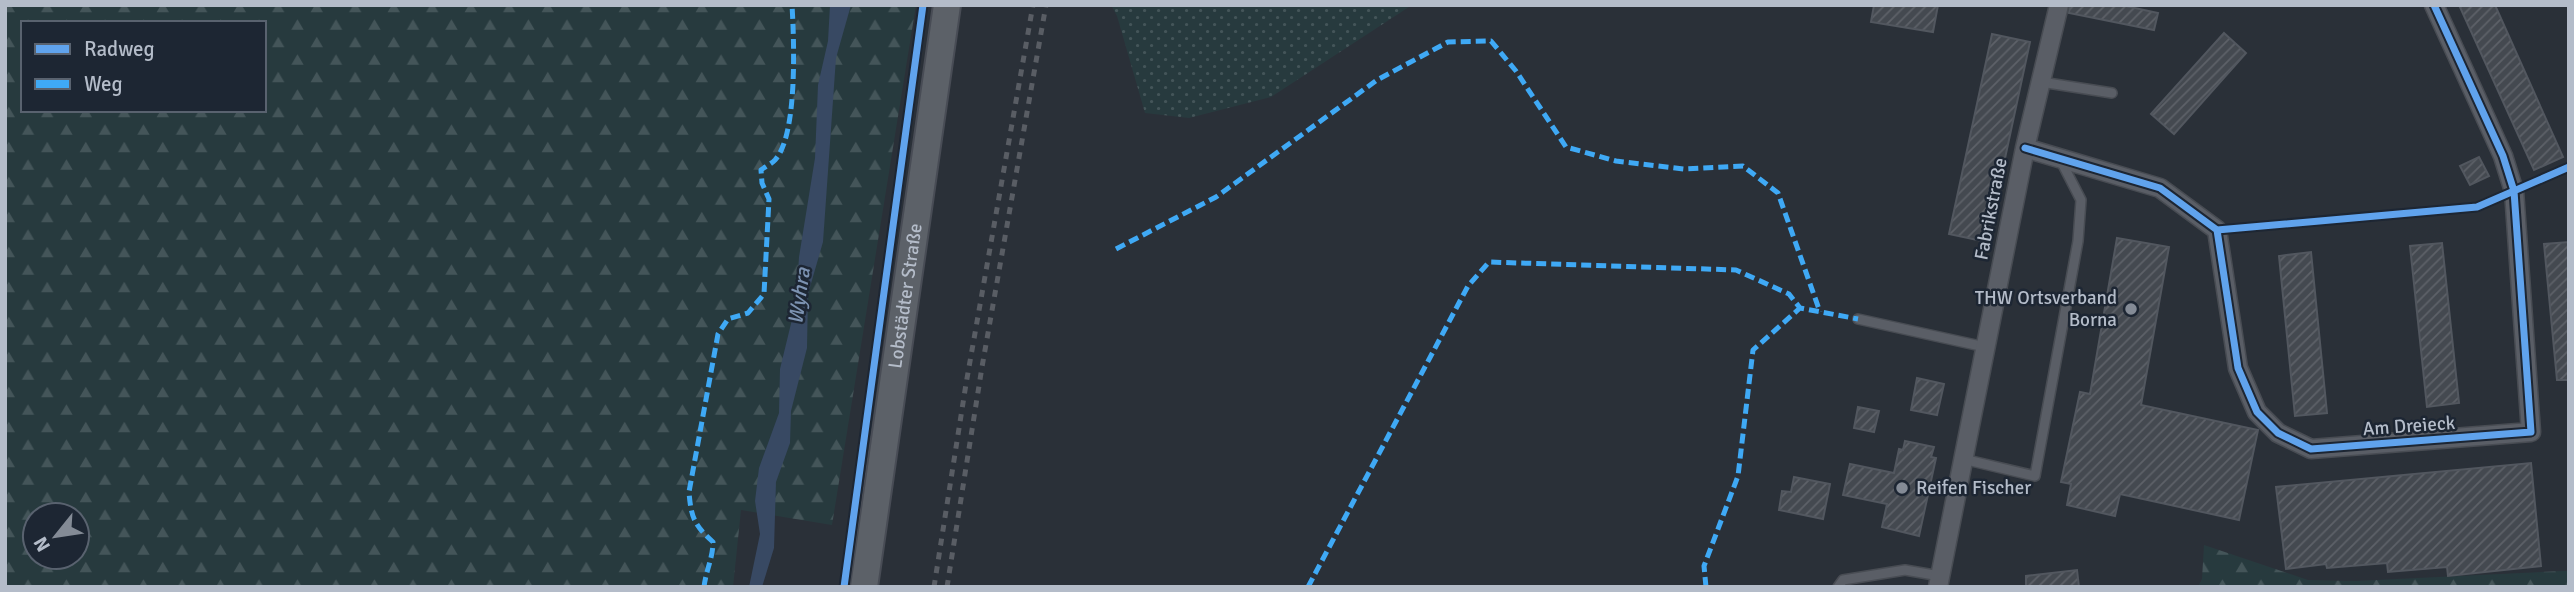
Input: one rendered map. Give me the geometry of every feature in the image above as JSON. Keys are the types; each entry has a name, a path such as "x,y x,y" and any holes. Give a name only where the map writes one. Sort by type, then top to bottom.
{"main road":[{"name":"Lobstädter Straße","path":"864,587 947,5"}],"street":[{"name":"Fabrikstraße","path":"1938,582 2025,148 2059,5"},
{"name":"Am Dreieck","path":"2025,148 2160,188 2217,230 2238,368 2257,412 2278,433 2311,449 2531,432 2514,191 2503,156 2434,5"}],"lane":[{"path":"2041,82 2112,93"},
{"path":"1963,459 2035,476 2079,228 2081,200 2060,158"},
{"path":"1858,319 1985,347"},
{"path":"1838,587 1843,580 1905,570 1938,582"}],"green space":[{"path":"5,5 916,5 832,525 741,510 733,587 5,587"},
{"path":"1111,5 1412,5 1271,97 1189,118 1145,113 1117,16"},
{"path":"2204,545 2308,580 2356,581 2569,571 2569,587 2198,587 2202,579"}],"water":[{"name":"Wyhra","path":"830,5 851,5 836,58 823,242 808,294 807,348 791,411 790,443 776,482 774,548 762,587 749,587 760,534 755,501 759,468 779,413 780,369 796,303 799,257 815,158 818,85 828,41"}],"building":[{"path":"1874,5 1938,5 1933,32 1871,22"},
{"path":"2070,5 2121,5 2158,13 2154,30 2069,13"},
{"path":"2459,5 2495,5 2563,157 2534,170"},
{"path":"2224,33 2246,53 2174,134 2151,114"},
{"path":"1992,34 2030,42 1987,242 1949,234"},
{"path":"2479,157 2489,176 2470,185 2460,166"},
{"path":"2117,238 2169,247 2141,405 2258,430 2239,520 2120,494 2115,516 2067,505 2071,484 2061,482 2080,392 2090,394"},
{"path":"2569,242 2569,380 2557,380 2544,244"},
{"path":"2442,243 2459,403 2427,407 2410,246"},
{"path":"2311,252 2327,413 2295,416 2279,256"},
{"path":"1917,378 1944,384 1937,415 1911,410"},
{"path":"1858,407 1879,411 1874,432 1854,428"},
{"path":"1905,441 1934,447 1931,457 1936,458 1919,536 1882,527 1887,504 1843,495 1850,464 1894,473 1899,449 1903,450"},
{"path":"2531,463 2541,566 2448,576 2447,567 2388,572 2387,563 2327,568 2326,564 2286,569 2276,487"},
{"path":"1794,477 1830,484 1823,519 1779,510 1782,491 1791,492"},
{"path":"2077,570 2079,587 2026,587 2026,576"}],"railway":[{"path":"934,587 966,384 1033,5"},
{"path":"947,587 982,367 1046,5"}],"marked path":[{"path":"704,587 713,542 695,520 689,492 718,334 728,319 748,313 764,294 769,199 762,183 761,170 775,160 788,130 793,86 792,5"},
{"path":"1116,249 1216,197 1377,80 1448,42 1491,41 1516,71 1566,147 1616,161 1684,169 1743,166 1778,193 1820,312"},
{"path":"1308,587 1468,286 1489,262 1736,270 1789,294 1800,308 1858,319"},
{"path":"1706,587 1704,566 1738,476 1753,350 1800,308"}],"cycle path":[{"path":"844,587 923,5"},
{"path":"2025,148 2160,188 2217,230 2238,368 2257,412 2278,433 2311,449 2531,432 2514,191 2503,156 2434,5"},
{"path":"2217,230 2477,207 2569,167"}],"place":[{"name":"THW Ortsverband Borna","path":"2131,309"},
{"name":"Reifen Fischer","path":"1902,488"}]}
